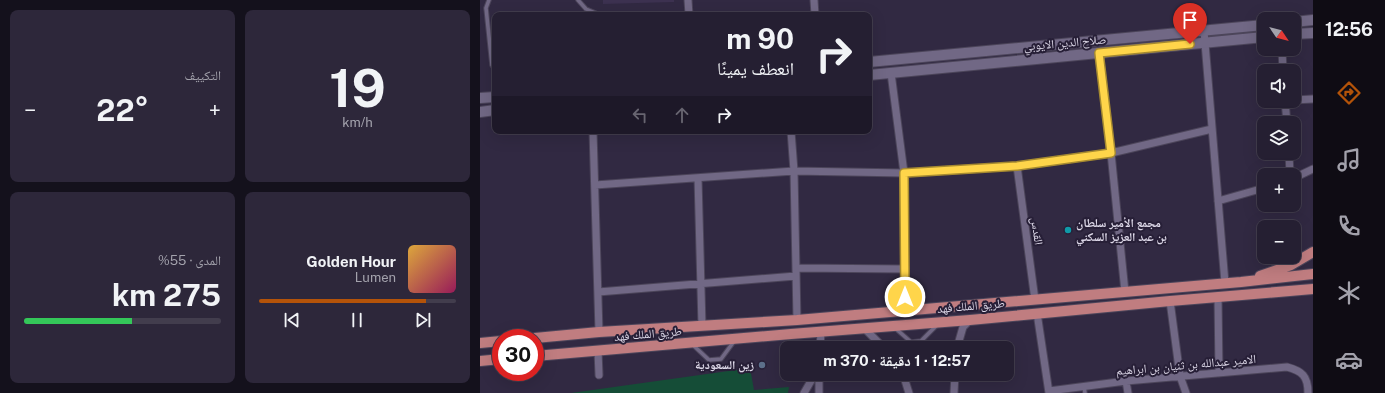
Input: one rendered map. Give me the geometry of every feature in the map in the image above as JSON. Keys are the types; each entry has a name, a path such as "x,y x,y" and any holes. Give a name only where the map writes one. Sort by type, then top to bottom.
{"main road":[{"path":"1241,282 1291,265 1313,252"},
{"name":"طريق الملك فهد","path":"544,337 599,332 797,320 1241,282 1313,274"},
{"name":"طريق الملك فهد","path":"544,355 970,320 1312,289"},
{"path":"704,326 706,342"},
{"path":"480,343 492,342"},
{"path":"480,361 492,360"}],"street":[{"path":"688,0 689,12"},
{"path":"814,0 815,12"},
{"path":"1301,21 1313,20"},
{"name":"صلاح الدين الايوبي","path":"872,62 1257,26"},
{"path":"1204,31 1225,283"},
{"path":"1301,33 1313,32"},
{"name":"صلاح الدين الايوبي","path":"872,75 1257,38"},
{"path":"1099,53 1125,292"},
{"path":"891,73 904,173 905,311"},
{"path":"480,98 492,97"},
{"path":"1301,100 1313,99"},
{"path":"480,112 492,110"},
{"path":"595,185 794,171 904,173 1017,166 1111,153 1212,129"},
{"path":"593,134 599,332"},
{"path":"791,134 794,171 797,320"},
{"name":"القدس","path":"1017,166 1035,300"},
{"path":"1301,175 1313,169"},
{"path":"698,178 701,283 704,326"},
{"path":"1218,201 1257,190"},
{"path":"796,268 904,269"},
{"path":"598,292 796,276"},
{"path":"1218,297 1219,373"},
{"path":"1170,301 1180,376 1186,393"},
{"path":"1037,313 1049,392"},
{"path":"959,341 963,327 970,320"},
{"path":"864,328 877,341"},
{"path":"820,341 821,332"},
{"path":"598,351 599,375"},
{"name":"الامير عبدالله بن ثنيان بن ابراهيم","path":"1049,392 1085,390 1126,381 1287,367 1296,369 1303,374 1307,382 1308,393"},
{"path":"804,393 810,381"},
{"path":"819,381 819,393"},
{"path":"905,381 909,393"},
{"path":"954,393 955,381"},
{"path":"1126,381 1128,393"}],"lane":[{"path":"489,0 486,8 492,65"},
{"path":"578,0 586,9 593,12"},
{"path":"893,326 911,342 921,341 939,322"},
{"path":"691,343 709,360 721,359 736,339"}],"shaded area":[{"path":"603,0 674,0 674,2 603,4"}],"green space":[{"path":"750,368 754,390 789,387 788,393 571,393"}],"place":[{"name":"مجمع الأمير سلطان بن عبد العزيز السكني","path":"1068,230"},
{"name":"زين السعودية","path":"762,365"}],"route":[{"path":"905,297 904,173 1017,166 1111,153 1099,53 1190,44"}]}
